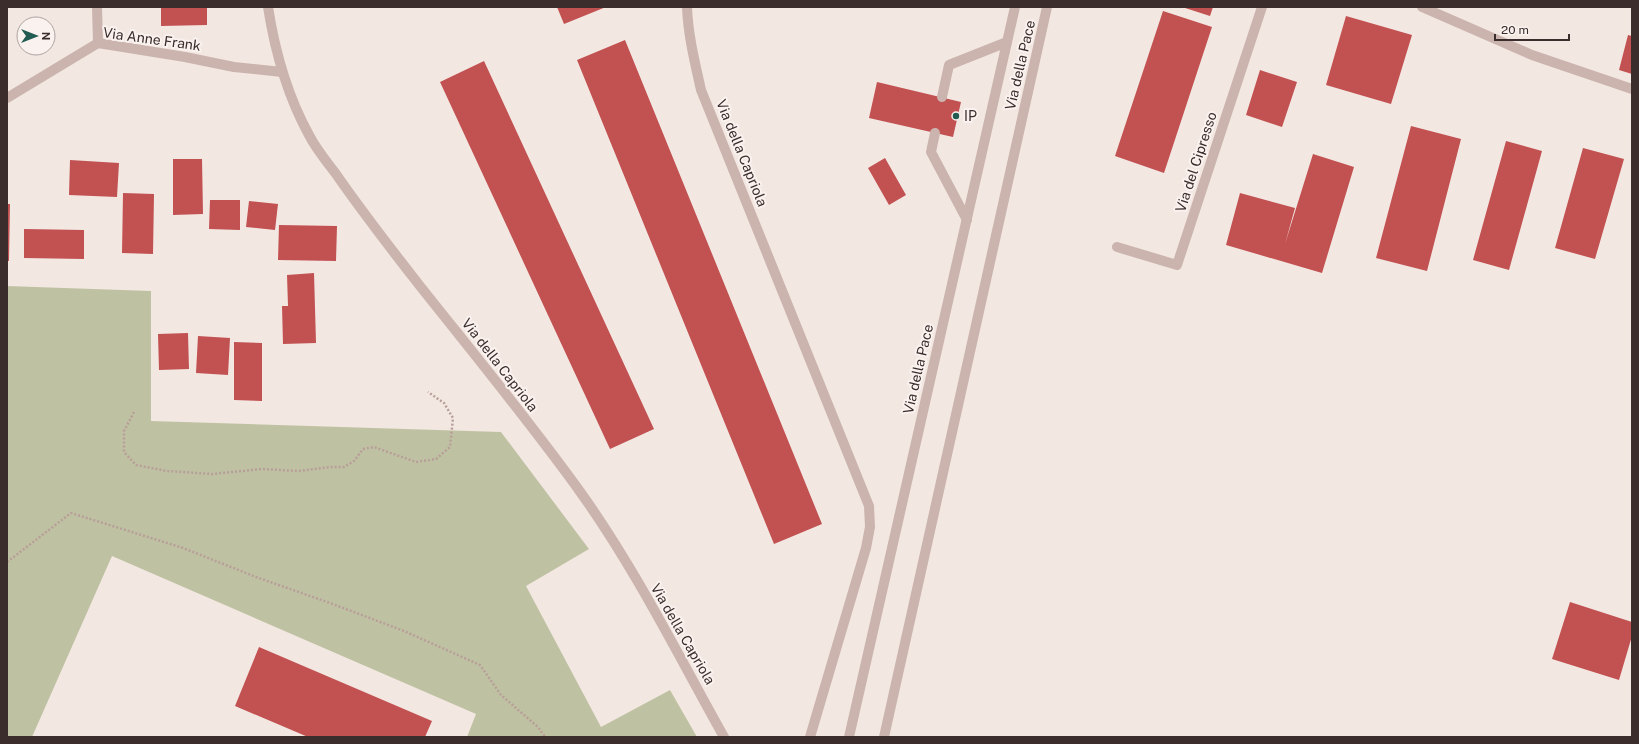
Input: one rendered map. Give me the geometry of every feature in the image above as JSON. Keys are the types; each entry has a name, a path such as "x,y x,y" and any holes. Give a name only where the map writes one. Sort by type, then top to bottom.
{"street":[{"path":"97,7 98,43"},
{"name":"Via della Capriola","path":"268,7 273,44 292,101 309,136 378,232 501,388 581,493 618,550 671,639 724,737"},
{"name":"Via della Capriola","path":"687,7 687,23 701,90 869,506 870,526 866,548 810,737"},
{"name":"Via della Pace","path":"849,737 1015,7"},
{"name":"Via della Pace","path":"884,737 1047,7"},
{"name":"Via del Cipresso","path":"1117,247 1177,265 1262,7"},
{"path":"1422,7 1532,55 1632,89"},
{"path":"942,97 949,65 1007,42"},
{"name":"Via Anne Frank","path":"7,98 98,43 185,57 234,67 282,72"},
{"path":"935,132 931,152 967,220"}],"path":[{"path":"134,412 124,431 124,452 136,465 167,471 212,474 262,469 298,471 344,467 354,461 363,449 374,447 416,462 436,459 450,447 453,418 444,403 428,392"},
{"path":"7,562 71,512 119,527 183,548 256,577 404,631 480,665 501,695 538,727 544,737"}],"green space":[{"path":"7,286 151,291 151,421 501,432 589,549 526,586 601,727 670,690 697,737 467,737 476,714 112,556 32,737 7,737"}],"building":[{"path":"161,7 207,7 207,25 161,26"},
{"path":"557,7 606,7 564,24"},
{"path":"1182,7 1213,7 1210,16"},
{"path":"1163,11 1212,27 1164,173 1115,156"},
{"path":"1346,16 1412,35 1391,104 1326,85"},
{"path":"1628,35 1632,36 1632,74 1619,70"},
{"path":"625,40 822,524 774,544 577,60"},
{"path":"484,61 654,429 610,449 440,82"},
{"path":"1260,70 1297,82 1282,127 1246,115"},
{"path":"877,82 961,102 953,137 869,118"},
{"path":"1411,126 1461,139 1427,271 1376,258"},
{"path":"1506,141 1542,151 1509,270 1473,260"},
{"path":"1583,148 1624,159 1595,259 1555,248"},
{"path":"1313,154 1354,167 1322,273 1226,245 1240,193 1295,208 1285,244"},
{"path":"885,158 906,195 889,205 868,168"},
{"path":"173,159 202,159 203,214 173,215"},
{"path":"70,160 119,163 117,197 69,195"},
{"path":"123,193 154,194 153,254 122,253"},
{"path":"210,200 240,200 240,230 209,229"},
{"path":"249,201 278,204 275,230 246,227"},
{"path":"7,204 10,204 9,261 7,261"},
{"path":"279,225 337,226 336,261 278,260"},
{"path":"24,229 84,230 84,259 24,258"},
{"path":"314,273 316,343 283,344 282,306 288,306 287,275"},
{"path":"188,333 189,369 159,370 158,334"},
{"path":"198,336 230,338 228,375 196,373"},
{"path":"234,342 262,343 262,401 234,400"},
{"path":"1570,602 1632,622 1632,636 1619,680 1552,659"},
{"path":"259,647 432,721 425,737 308,737 235,706"}],"place":[{"name":"IP","path":"956,116"}]}
